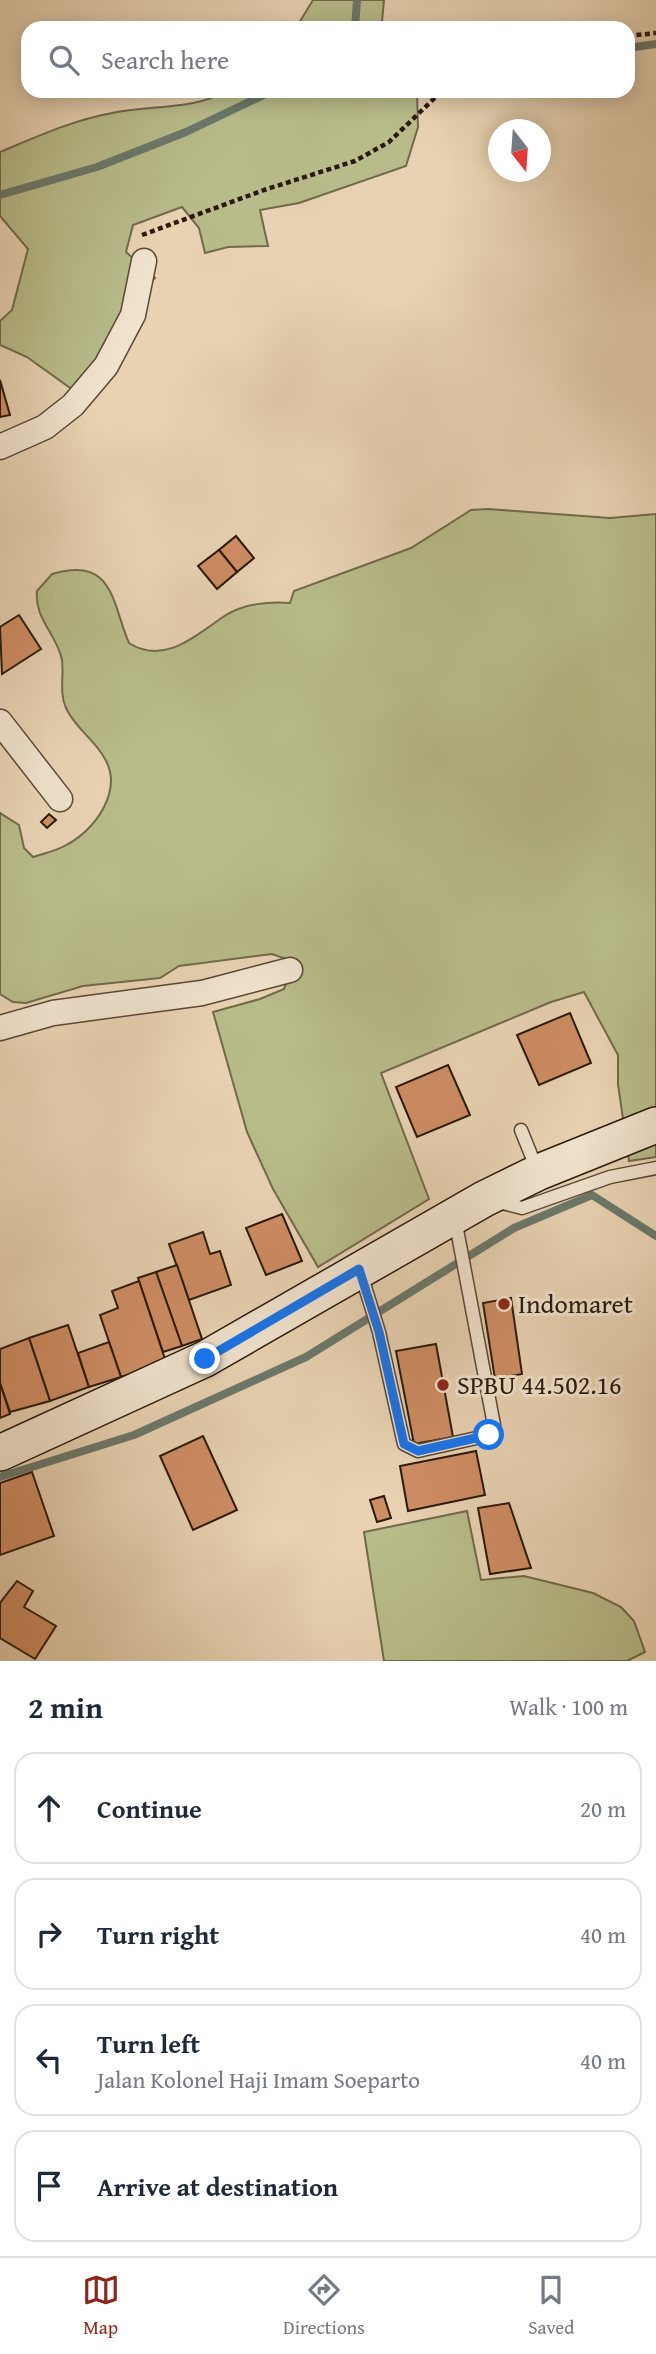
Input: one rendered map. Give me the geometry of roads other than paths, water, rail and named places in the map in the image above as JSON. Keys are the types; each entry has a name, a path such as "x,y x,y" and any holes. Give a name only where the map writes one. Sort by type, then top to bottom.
{"main road":[{"path":"0,1453 205,1359 469,1207 539,1172 656,1125"}],"street":[{"path":"0,447 45,427 73,405 106,366 133,315 144,261"},
{"path":"0,722 60,799"},
{"path":"0,1028 53,1013 202,993 290,970"}],"lane":[{"path":"521,1130 539,1172"},
{"path":"359,1269 379,1332 404,1444 418,1451 489,1435 494,1425 462,1250 469,1207 522,1208 610,1177 656,1168"}],"waterway":[{"path":"356,21 357,0"},
{"path":"635,47 656,44"},
{"path":"0,195 97,167 186,132 257,98"},
{"path":"0,1477 134,1435 306,1357 514,1228 592,1195 656,1236"}],"place":[{"name":"Indomaret","path":"504,1304"},
{"name":"SPBU 44.502.16","path":"443,1385"}]}
